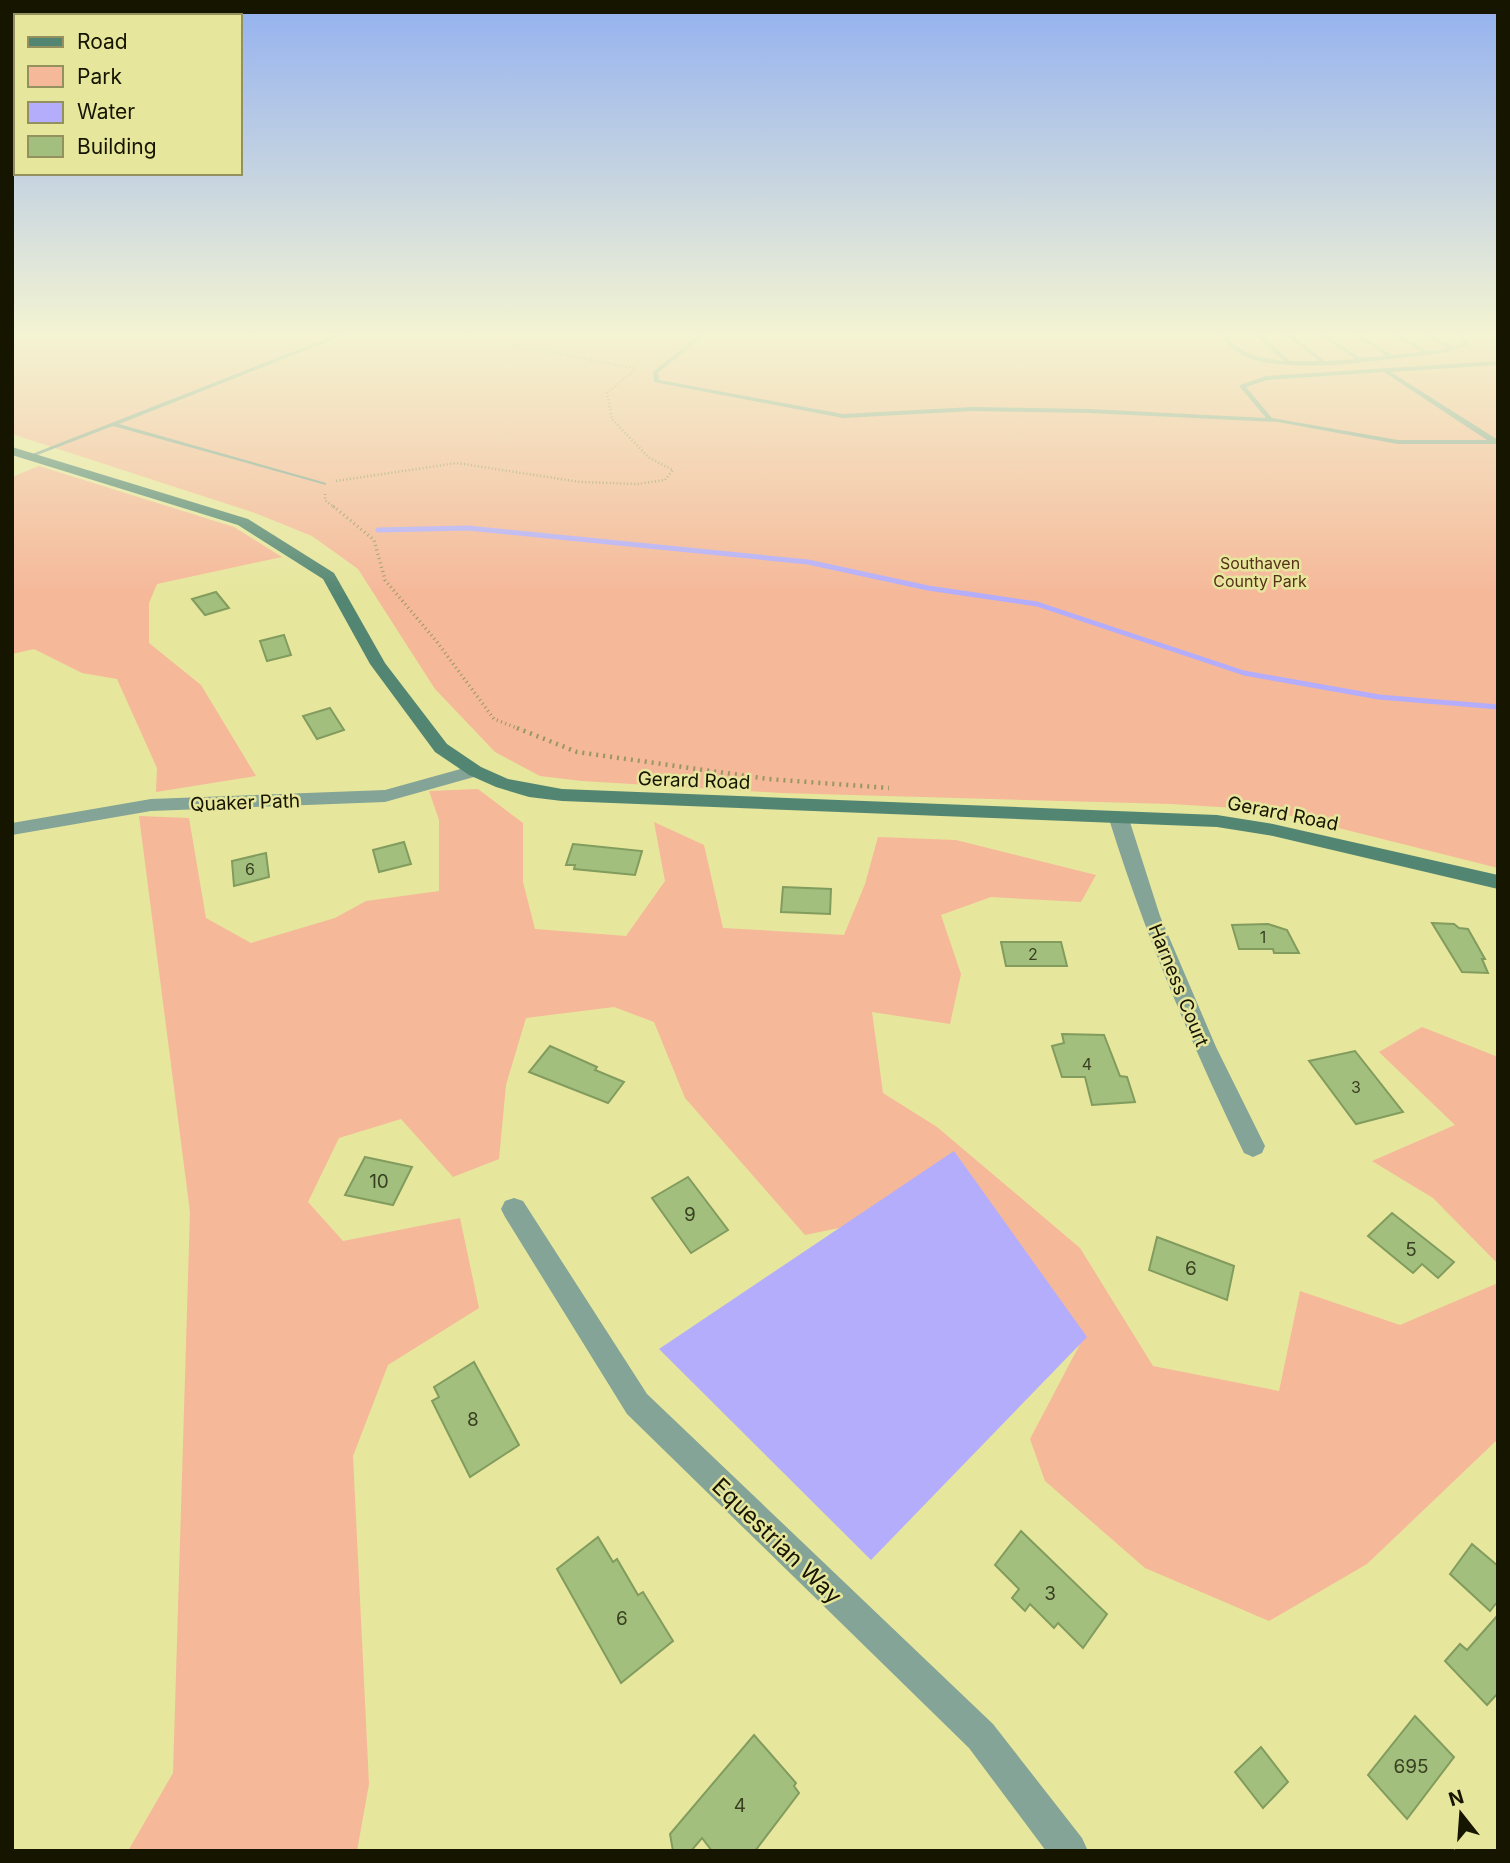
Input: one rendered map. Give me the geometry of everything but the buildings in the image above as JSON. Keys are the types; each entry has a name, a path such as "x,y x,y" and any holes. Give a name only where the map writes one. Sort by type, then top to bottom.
{"street":[{"name":"Gerard Road","path":"21,453 243,522 329,576 379,664 441,747 475,771 529,791 562,795 1247,825 1498,882"},
{"name":"Quaker Path","path":"12,829 151,805 386,796 475,771"},
{"name":"Harness Court","path":"1119,819 1150,916 1194,1023 1253,1146"},
{"name":"Equestrian Way","path":"514,1209 637,1404 981,1736 1069,1851"}],"lane":[{"path":"21,453 118,422"},
{"path":"1286,422 1398,442 1496,443"},
{"path":"1464,422 1496,443"},
{"path":"113,424 324,484"}],"path":[{"path":"615,422 648,457 673,470 665,480 637,484 580,482 457,463 362,475 324,484 325,500 374,540 385,580 437,642 494,719 577,752 768,779 890,788"}],"green space":[{"name":"Southaven County Park","path":"12,422 1498,422 1498,868 1267,810 1171,804 781,793 540,776 495,752 435,689 358,569 312,536 255,513 12,434"},
{"path":"39,466 234,527 282,557 157,584 149,603 149,643 201,685 256,776 156,792 157,768 117,679 82,673 34,649 12,654 12,477"},
{"path":"478,789 523,823 523,882 535,929 626,936 665,881 654,822 704,845 723,928 844,935 865,884 878,837 956,840 1096,875 1081,902 991,897 941,915 961,974 950,1024 872,1012 883,1093 937,1127 1080,1248 1153,1366 1279,1391 1300,1291 1400,1325 1498,1283 1498,1439 1367,1564 1269,1621 1145,1568 1045,1481 1030,1439 1080,1344 868,1222 805,1235 685,1098 654,1022 614,1007 526,1018 506,1085 499,1159 453,1177 401,1119 339,1138 308,1202 343,1241 460,1218 479,1308 388,1365 353,1456 369,1784 357,1851 128,1851 173,1773 190,1212 139,816 189,818 206,918 251,943 335,918 366,901 439,891 439,820 429,791"},
{"path":"1422,1027 1498,1057 1498,1264 1433,1198 1372,1161 1455,1125 1379,1052"}],"water":[{"path":"954,1151 1087,1337 871,1560 659,1349"}],"waterway":[{"path":"378,530 468,528 808,562 928,588 1037,604 1244,673 1379,697 1498,707"}]}
